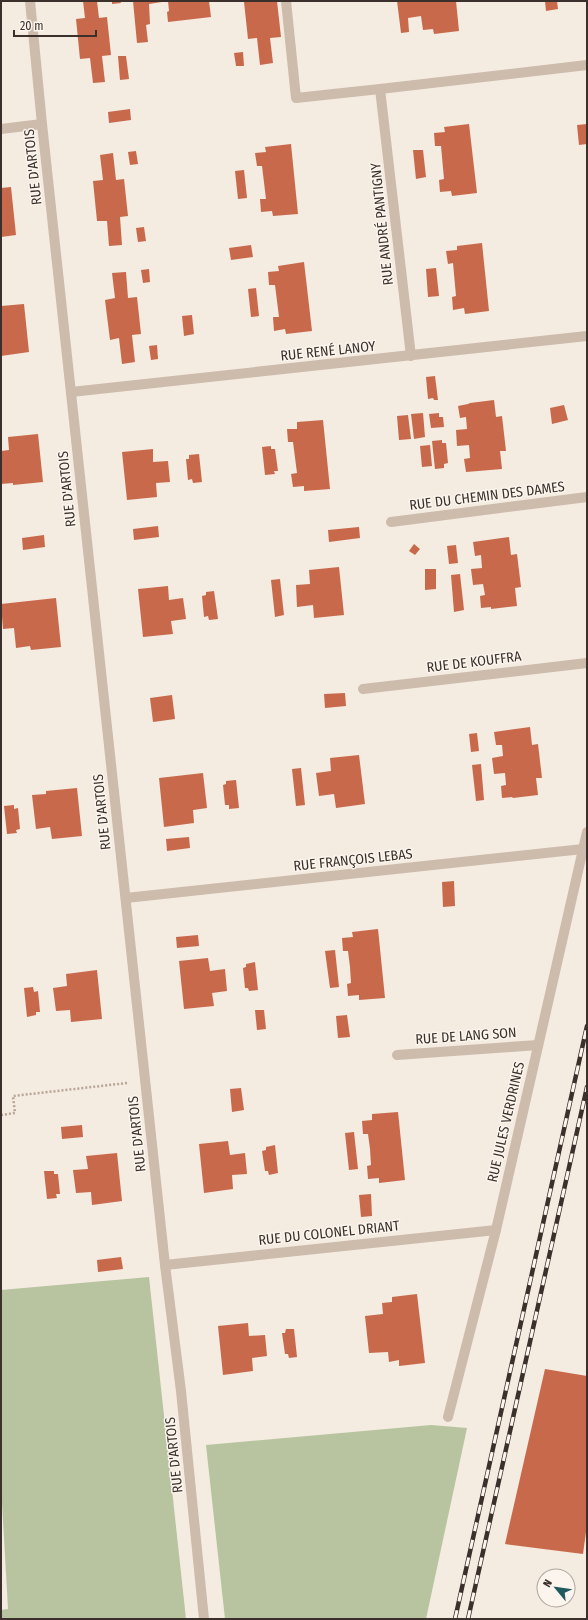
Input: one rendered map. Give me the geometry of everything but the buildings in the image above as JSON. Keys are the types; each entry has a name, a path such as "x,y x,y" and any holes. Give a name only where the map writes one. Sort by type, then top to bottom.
{"street":[{"name":"RUE D'ARTOIS","path":"30,1 165,1265 182,1391 204,1619"},
{"path":"286,1 296,98 587,65"},
{"name":"RUE ANDRÉ PANTIGNY","path":"380,88 411,356"},
{"path":"1,129 42,124"},
{"name":"RUE RENÉ LANOY","path":"71,392 587,336"},
{"name":"RUE DU CHEMIN DES DAMES","path":"391,522 587,497"},
{"name":"RUE DE KOUFFRA","path":"363,689 587,663"},
{"name":"RUE JULES VERDRINES","path":"448,1417 496,1230 587,832"},
{"name":"RUE FRANÇOIS LEBAS","path":"126,898 583,849"},
{"name":"RUE DE LANG SON","path":"397,1055 538,1045"},
{"name":"RUE DU COLONEL DRIANT","path":"165,1265 496,1230"}],"path":[{"path":"1,1115 15,1113 13,1096 145,1081"}],"green space":[{"path":"149,1277 186,1619 1,1619 1,1610 8,1609 1,1485 1,1290"},
{"path":"431,1425 467,1428 426,1619 225,1619 206,1445"}],"railway":[{"path":"455,1619 587,1026"},
{"path":"468,1619 587,1087"}]}
